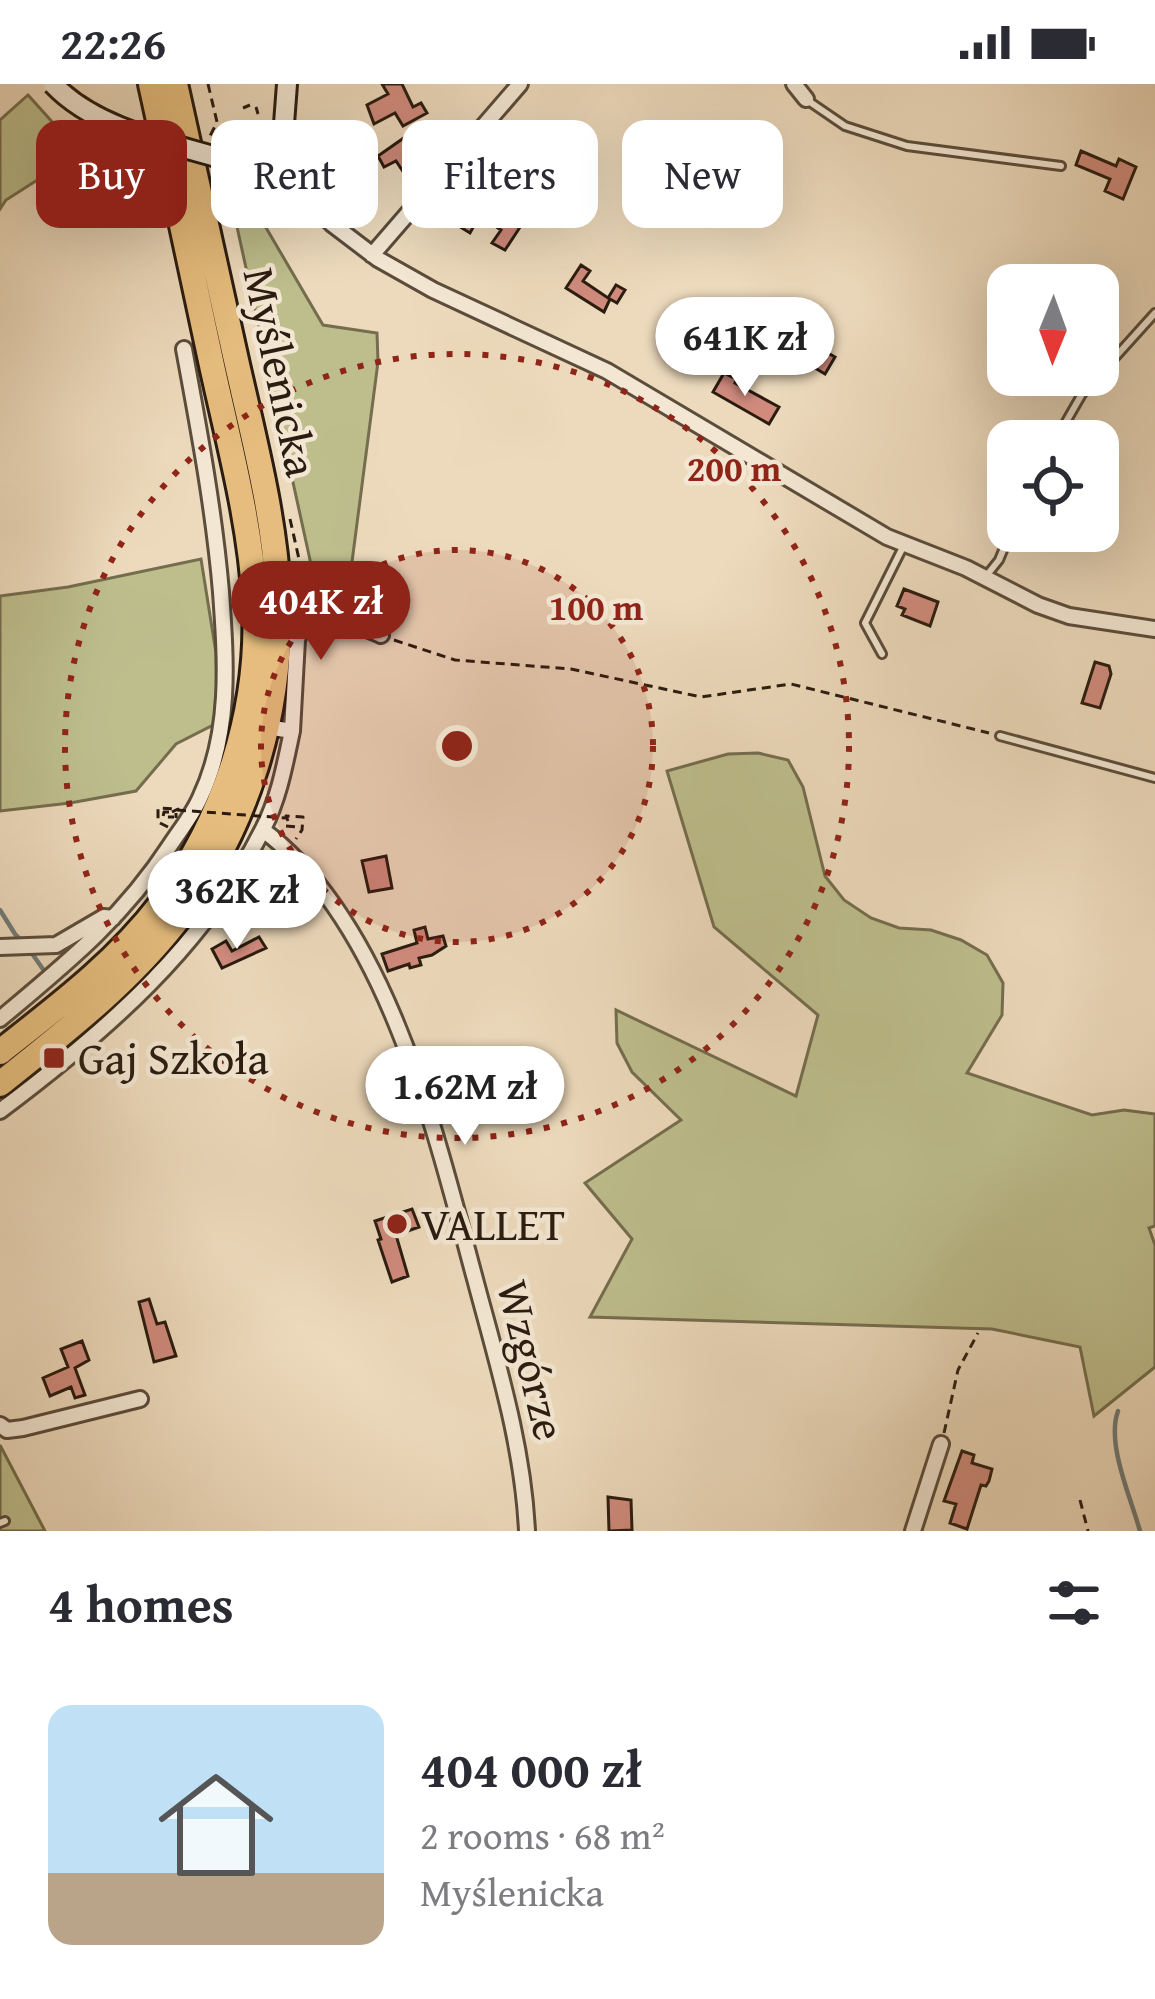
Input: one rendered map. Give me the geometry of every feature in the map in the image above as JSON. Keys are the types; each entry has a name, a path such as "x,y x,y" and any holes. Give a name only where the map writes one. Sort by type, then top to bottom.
{"highway":[{"name":"Myślenicka","path":"0,1052 114,957 171,890 220,800 251,688 255,609 249,548 151,84"},
{"name":"Myślenicka","path":"0,1084 97,1004 220,878 241,809 280,729 274,687 279,624 271,524 175,84"}],"street":[{"path":"52,84 96,117 211,155"},
{"path":"284,120 287,84"},
{"path":"372,256 520,84"},
{"path":"794,84 806,99"},
{"path":"337,228 372,256 433,290 607,370 887,537 1069,616 1155,629"},
{"path":"0,1019 114,919 151,875 177,818 200,800 208,777 226,695 222,609 209,480 184,349"},
{"path":"0,1111 138,998 198,931 220,878 263,830 280,784 280,729 298,634 306,624 343,619 381,635"},
{"name":"Wzgórze","path":"263,830 316,880 365,953 427,1108 506,1395 520,1462 527,1531"},
{"path":"0,947 56,945 104,917 114,919"},
{"path":"0,1426 23,1428 140,1399"},
{"path":"913,1531 941,1444"}],"lane":[{"path":"806,99 845,126 907,146 1061,166"},
{"path":"1067,420 1082,394 1155,313"},
{"path":"882,654 865,623 904,544"},
{"path":"985,578 1002,552"},
{"path":"1000,736 1155,778"}],"path":[{"path":"208,84 217,122 208,140"},
{"path":"243,108 255,109"},
{"path":"220,120 224,117"},
{"path":"286,502 301,568 306,624"},
{"path":"381,635 455,660 571,669 701,697 791,684 1000,736"},
{"path":"167,817 164,812 177,818 299,823 302,830 288,850"},
{"path":"941,1444 958,1370 978,1333"},
{"path":"1080,1500 1088,1531"}],"green space":[{"path":"28,95 50,120 36,120 36,181 0,209 0,120"},
{"path":"237,228 266,228 323,325 377,333 378,362 346,608 321,610"},
{"path":"201,559 216,653 217,723 176,744 136,791 0,811 0,596"},
{"path":"758,753 788,760 803,787 825,876 844,900 871,918 899,928 931,930 987,955 1003,983 1002,1015 967,1073 1092,1115 1124,1110 1155,1114 1155,1226 1149,1228 1155,1245 1155,1367 1094,1416 1080,1347 992,1329 590,1317 632,1239 585,1183 681,1120 632,1072 617,1043 616,1010 796,1096 818,1015 714,927 667,771 728,754"},
{"path":"0,1445 45,1531 0,1531"}],"building":[{"path":"382,84 402,84 413,107 421,103 427,113 402,120 402,124 395,113 373,120 367,105 388,94"},
{"path":"402,139 402,170 396,161 384,167 378,156"},
{"path":"1081,151 1116,166 1119,159 1136,167 1123,199 1105,191 1110,179 1076,165"},
{"path":"498,228 519,228 505,250 492,243"},
{"path":"581,265 590,271 583,281 608,298 616,285 625,290 617,303 610,299 604,312 566,288"},
{"path":"786,315 804,326 798,336 835,357 825,374 773,337"},
{"path":"724,373 779,407 769,424 713,392"},
{"path":"904,589 938,602 930,626 902,615 905,609 897,606"},
{"path":"1095,662 1109,666 1111,674 1100,708 1082,703"},
{"path":"267,855 276,860 273,865 289,882 268,904 262,899 258,904 248,896 262,880 257,871"},
{"path":"386,856 392,888 369,892 362,861"},
{"path":"425,927 428,939 443,936 446,946 419,958 421,965 388,971 382,954 417,943 414,930"},
{"path":"259,937 266,948 222,968 212,949 226,941 232,951"},
{"path":"412,1209 419,1227 396,1235 408,1276 392,1282 375,1221"},
{"path":"149,1299 157,1324 165,1322 176,1356 154,1362 139,1302"},
{"path":"82,1341 89,1360 75,1368 85,1395 75,1398 71,1387 50,1396 43,1378 68,1367 61,1349"},
{"path":"962,1451 974,1455 972,1463 992,1469 986,1486 981,1485 967,1529 950,1523 956,1504 944,1501"},
{"path":"608,1497 631,1500 632,1530 609,1531"}],"waterway":[{"path":"0,910 24,943"},
{"path":"31,952 47,975"},
{"path":"1118,1411 1117,1455 1140,1531"}],"place":[{"name":"Gaj Szkoła","path":"54,1058"},
{"name":"VALLET","path":"397,1224"}]}
